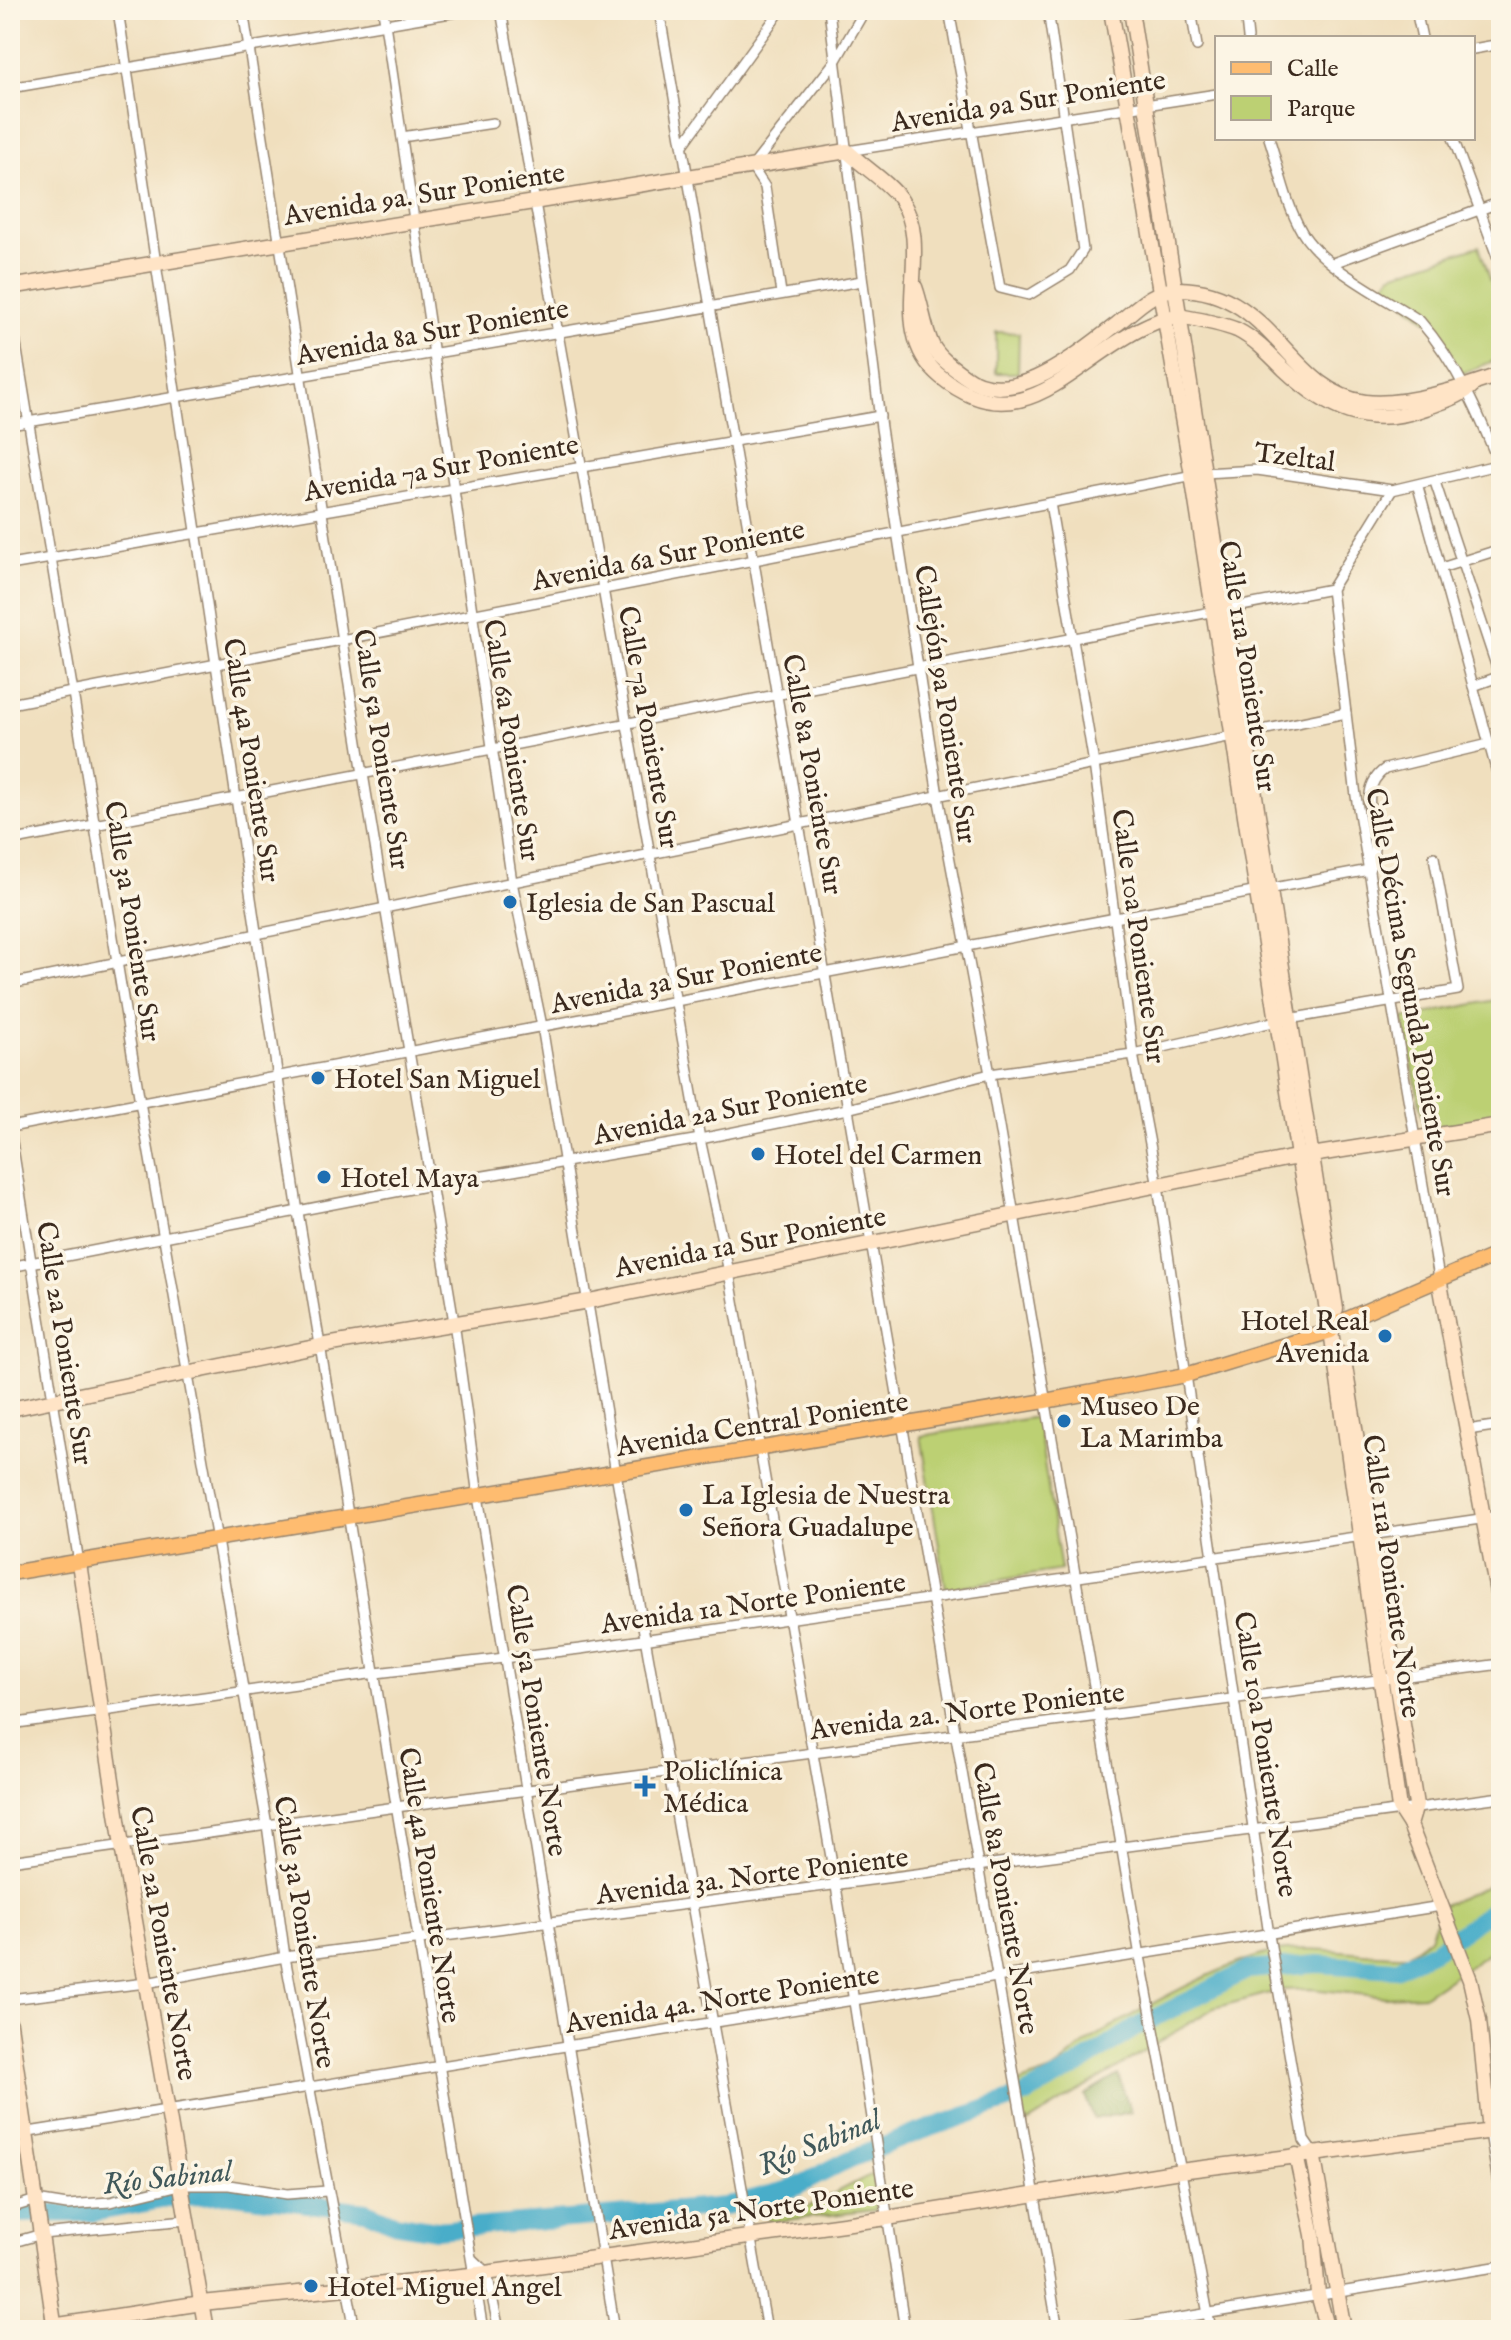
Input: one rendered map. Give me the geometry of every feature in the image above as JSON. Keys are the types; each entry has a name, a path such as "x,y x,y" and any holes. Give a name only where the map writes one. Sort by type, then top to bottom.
{"main road":[{"name":"Calle 11a Poniente Sur","path":"1111,10 1163,319 1198,474"},
{"name":"Calle 11a Poniente Sur","path":"1131,10 1181,316 1198,474 1238,735 1334,1327"},
{"name":"Avenida 9a. Sur Poniente","path":"10,287 847,151"},
{"path":"847,151 901,200 911,228 914,287 911,307 919,351 938,375 966,395 993,404 1021,399 1044,390 1125,336 1163,319 1181,316 1237,330 1257,343 1305,389 1361,417 1405,414 1501,374"},
{"path":"914,287 933,346 971,382 997,390 1032,381 1095,340 1158,292 1177,289 1211,292 1235,302 1260,321 1317,379 1363,402 1415,399 1468,387"},
{"name":"Avenida 1a Sur Poniente","path":"10,1409 320,1346 589,1301 1304,1155 1501,1125"},
{"name":"Avenida Central Poniente","path":"10,1573 903,1426 1186,1375 1334,1327 1501,1253"},
{"path":"1439,1278 1501,1614"},
{"name":"Calle 11a Poniente Norte","path":"1334,1327 1389,1676 1416,1805"},
{"name":"Calle 2a Poniente Norte","path":"79,1563 122,1846 206,2330"},
{"name":"Calle 11a Poniente Norte","path":"1389,1676 1399,1808 1410,1825 1463,1962 1479,2020 1496,2131"},
{"path":"1410,1825 1416,1805"},
{"path":"10,2024 54,2328"},
{"name":"Avenida 5a Norte Poniente","path":"26,2330 202,2303 348,2289 472,2262 487,2273 887,2218 1296,2155 1309,2147 1496,2131"},
{"name":"Calle 10a Poniente Norte","path":"1309,2147 1344,2330"},
{"path":"1296,2155 1313,2235 1318,2294 1328,2330"}],"street":[{"name":"Calle 4a Poniente Sur","path":"118,10 346,1516"},
{"name":"Calle 5a Poniente Sur","path":"243,10 363,774 454,1322 478,1496"},
{"name":"Calle 6a Poniente Sur","path":"383,10 512,882 566,1162 616,1473 767,2330"},
{"path":"10,88 468,10"},
{"name":"Calle 7a Poniente Sur","path":"501,10 700,1139 729,1272 836,1886 905,2330"},
{"name":"Calle 8a Poniente Sur","path":"659,10 903,1426"},
{"path":"683,145 781,10"},
{"name":"Callejón 9a Poniente Sur","path":"829,10 880,416 938,796 990,1074 1140,1956 1211,2330"},
{"path":"781,293 765,187 752,167 836,60 865,10"},
{"path":"949,10 1000,288 1029,295 1070,270 1083,250 1048,10"},
{"path":"1191,10 1197,46"},
{"path":"1245,10 1248,36"},
{"path":"1416,10 1422,36"},
{"path":"1475,49 1501,44"},
{"name":"Avenida 9a Sur Poniente","path":"847,151 1146,102 1215,94"},
{"path":"402,137 493,123"},
{"path":"1270,140 1301,230 1333,263 1420,321 1468,387 1500,466"},
{"path":"1454,140 1501,267"},
{"path":"1333,263 1501,202"},
{"name":"Avenida 8a Sur Poniente","path":"10,425 862,281"},
{"name":"Calle 3a Poniente Sur","path":"10,308 120,961 140,1102 217,1541"},
{"name":"Avenida 7a Sur Poniente","path":"10,565 734,438 880,416"},
{"name":"Tzeltal","path":"1198,474 1257,470 1312,481 1392,490 1418,487 1500,466"},
{"name":"Avenida 6a Sur Poniente","path":"10,704 1198,474"},
{"path":"1435,482 1501,678 1473,686"},
{"path":"1418,487 1501,787"},
{"path":"10,841 1331,589 1392,490"},
{"name":"Calle 10a Poniente Sur","path":"1050,503 1094,764 1133,1054 1158,1186 1186,1375"},
{"path":"1441,568 1501,549"},
{"name":"Calle Décima Segunda Poniente Sur","path":"1331,589 1369,870 1439,1278"},
{"path":"10,984 1346,713"},
{"path":"1369,870 1374,857 1369,789 1374,777 1385,769 1489,744"},
{"name":"Avenida 2a Sur Poniente","path":"10,1267 431,1185 700,1139 847,1109 990,1074 1133,1054 1284,1020 1458,990 1434,857"},
{"name":"Avenida 3a Sur Poniente","path":"10,1128 1369,870"},
{"name":"Calle 2a Poniente Sur","path":"10,1128 79,1563"},
{"name":"Calle 10a Poniente Norte","path":"1186,1375 1269,1935 1309,2147"},
{"path":"1467,1430 1501,1425"},
{"name":"Calle 8a Poniente Norte","path":"903,1426 1058,2330"},
{"name":"Calle 5a Poniente Norte","path":"478,1496 615,2330"},
{"name":"Calle 4a Poniente Norte","path":"346,1516 376,1673 416,1940 483,2330"},
{"name":"Avenida 1a Norte Poniente","path":"10,1724 376,1673 646,1640 1367,1538 1501,1516"},
{"name":"Calle 3a Poniente Norte","path":"217,1541 267,1825 285,1957 355,2330"},
{"name":"Avenida 2a. Norte Poniente","path":"10,1861 396,1807 1389,1676 1501,1664"},
{"name":"Avenida 3a. Norte Poniente","path":"10,1999 146,1983 285,1957 1122,1848 1416,1805 1501,1797"},
{"name":"Avenida 4a. Norte Poniente","path":"10,2135 854,1997 1140,1956 1441,1906"},
{"path":"1496,2131 1501,2203"},
{"path":"10,2208 36,2201 67,2205 110,2202 180,2188 229,2185 287,2194 328,2194"},
{"path":"10,2243 41,2233 186,2220"},
{"path":"1105,2330 1501,2266"},
{"path":"487,2273 499,2330"}],"green space":[{"path":"1479,246 1501,311 1501,358 1461,374 1437,329 1384,285 1392,274"},
{"path":"996,332 1019,333 1018,373 996,373"},
{"path":"1501,999 1501,1115 1430,1129 1424,1126 1403,1018"},
{"path":"1037,1417 1061,1570 946,1589 921,1436"},
{"path":"1501,1880 1501,1944 1425,1995 1386,1997 1311,1989 1281,1990 1214,2008 1024,2125 1017,2084 1051,2071 1089,2041 1181,1988 1251,1958 1273,1952 1320,1950 1407,1955 1430,1937 1441,1906"},
{"path":"1118,2075 1131,2112 1094,2119 1085,2095"},
{"path":"874,2173 875,2210 768,2222 770,2216 796,2213"}],"waterway":[{"name":"Río Sabinal","path":"10,2214 93,2213 172,2198 227,2194 366,2211 394,2223 436,2230 725,2206 794,2188 848,2160 1025,2095 1078,2066 1135,2028 1248,1970 1318,1964 1396,1969 1437,1949 1501,1904"}],"place":[{"name":"Iglesia de San Pascual","path":"510,902"},
{"name":"Hotel San Miguel","path":"318,1078"},
{"name":"Hotel del Carmen","path":"758,1154"},
{"name":"Hotel Maya","path":"324,1177"},
{"name":"Hotel Real Avenida","path":"1385,1336"},
{"name":"Museo De La Marimba","path":"1064,1421"},
{"name":"La Iglesia de Nuestra Señora Guadalupe","path":"686,1510"},
{"name":"Policlínica Médica","path":"645,1786"},
{"name":"Hotel Miguel Angel","path":"311,2286"}]}
